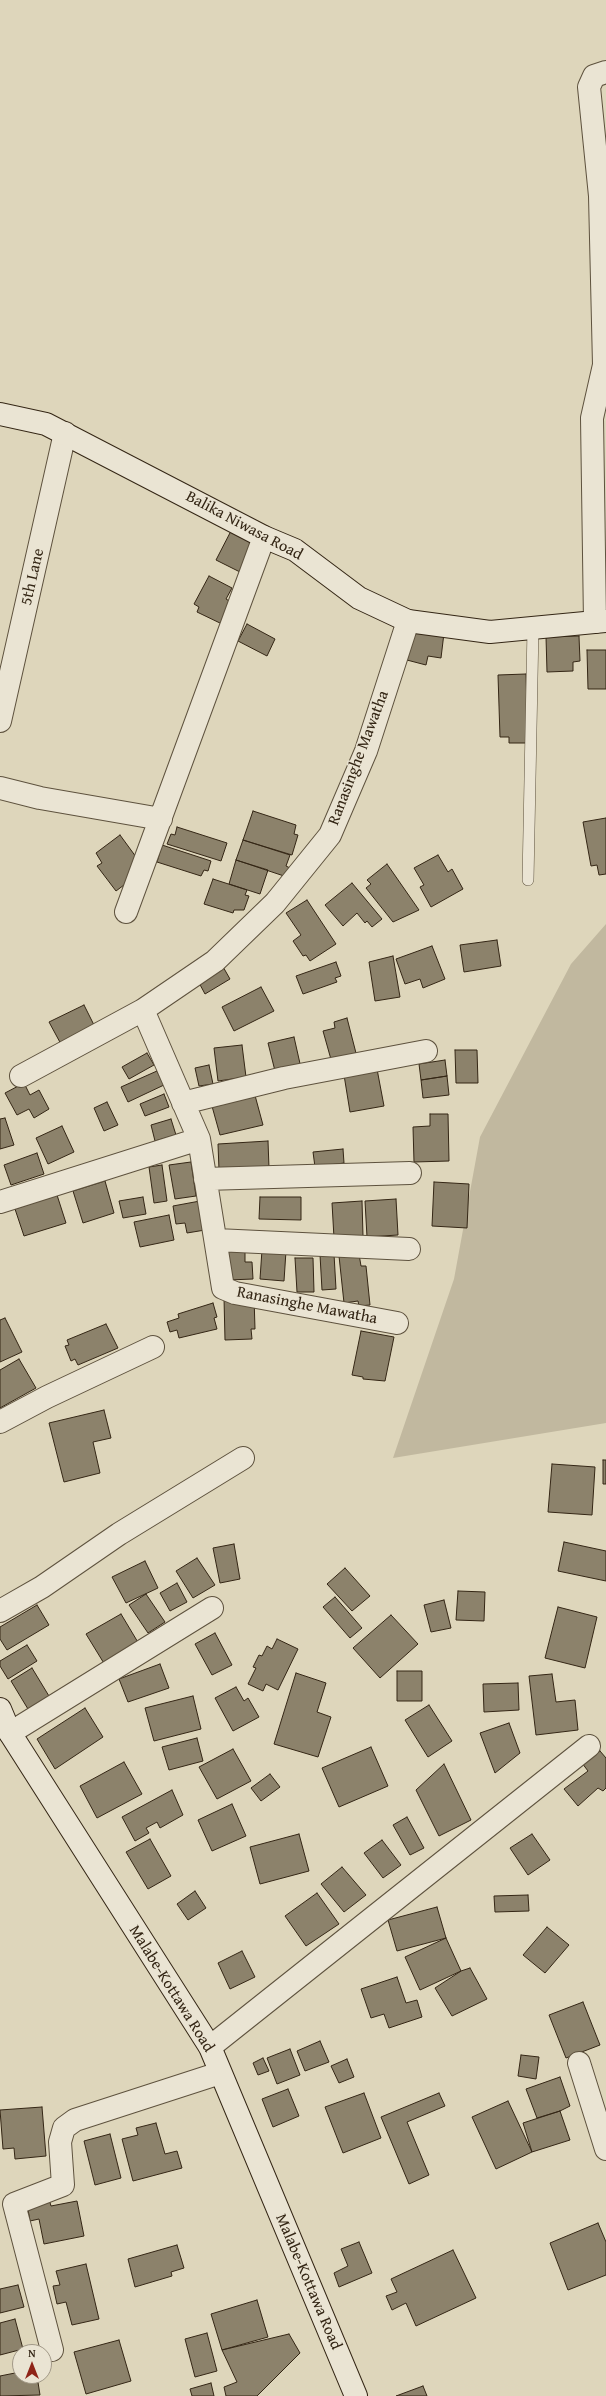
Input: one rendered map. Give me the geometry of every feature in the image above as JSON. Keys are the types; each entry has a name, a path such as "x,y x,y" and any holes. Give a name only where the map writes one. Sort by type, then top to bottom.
{"street":[{"path":"601,622 592,418 604,365 603,195 589,87 594,76 606,72"},
{"name":"Balika Niwasa Road","path":"0,414 46,424 65,433 264,537 295,550 359,598 408,621 490,632 601,622"},
{"name":"5th Lane","path":"0,721 65,433"},
{"path":"126,912 264,537"},
{"name":"Ranasinghe Mawatha","path":"397,1323 235,1293 223,1288 199,1139 143,1010 215,962 275,903 330,835 366,751 408,621"},
{"path":"0,788 40,798 161,819"},
{"path":"21,1076 143,1010"},
{"path":"183,1102 284,1078 426,1051"},
{"path":"0,1202 199,1139"},
{"path":"205,1178 410,1173"},
{"path":"216,1240 410,1249"},
{"path":"0,1422 47,1397 153,1347"},
{"path":"0,1611 42,1587 119,1534 243,1458"},
{"path":"10,1733 212,1608"},
{"name":"Malabe-Kottawa Road","path":"0,1709 10,1733 210,2047 353,2395"},
{"path":"210,2047 589,1746"},
{"path":"579,2063 606,2149"},
{"path":"50,2344 14,2204 63,2185 60,2142 64,2128 75,2120 220,2073"}],"lane":[{"path":"528,880 533,628"}],"shaded area":[{"path":"606,924 606,1423 393,1458 454,1279 480,1137 571,964"}],"building":[{"path":"232,529 256,541 240,572 216,560"},
{"path":"209,576 232,588 226,599 231,602 222,624 197,612 199,607 194,604"},
{"path":"247,624 275,639 267,656 238,641"},
{"path":"409,628 444,633 441,658 428,656 426,665 403,659"},
{"path":"579,636 580,661 573,662 573,671 547,672 546,637"},
{"path":"587,650 606,650 606,689 588,689"},
{"path":"526,674 528,743 509,743 509,737 500,737 498,675"},
{"path":"253,811 296,825 294,834 298,835 292,855 243,840"},
{"path":"606,818 606,874 599,875 597,865 591,866 583,822"},
{"path":"177,827 227,843 221,861 167,844 171,834 175,835"},
{"path":"120,835 139,861 132,879 116,891 97,866 102,863 96,853"},
{"path":"243,840 290,855 286,866 290,868 287,877 236,860"},
{"path":"162,845 211,861 208,871 204,870 201,876 157,862"},
{"path":"438,855 448,872 452,869 463,889 431,907 420,887 424,885 414,868"},
{"path":"236,860 268,870 260,894 229,884"},
{"path":"387,864 419,910 393,922 366,888 371,884 367,880"},
{"path":"213,879 247,890 245,895 249,896 244,910 234,910 233,913 204,904"},
{"path":"352,883 382,919 372,927 367,921 365,923 357,913 343,926 325,905"},
{"path":"307,900 336,944 310,961 306,955 303,956 293,941 301,935 286,913"},
{"path":"497,940 501,966 464,972 460,945"},
{"path":"432,946 445,979 423,988 420,979 405,984 396,959"},
{"path":"393,956 400,997 375,1001 369,962"},
{"path":"336,962 341,976 335,978 337,982 303,994 296,976"},
{"path":"222,965 230,979 205,994 197,979"},
{"path":"261,987 274,1011 234,1031 222,1007"},
{"path":"84,1005 96,1029 62,1046 49,1022"},
{"path":"347,1018 357,1057 332,1063 323,1031 335,1028 334,1022"},
{"path":"294,1037 301,1068 276,1075 268,1043"},
{"path":"242,1045 246,1077 218,1081 214,1048"},
{"path":"455,1050 477,1050 478,1083 456,1083"},
{"path":"147,1053 154,1065 129,1079 122,1067"},
{"path":"445,1060 447,1076 421,1080 419,1064"},
{"path":"209,1065 213,1084 199,1086 195,1068"},
{"path":"377,1069 384,1106 350,1112 344,1075"},
{"path":"157,1071 164,1085 128,1102 121,1087"},
{"path":"447,1076 449,1095 423,1098 421,1080"},
{"path":"24,1083 30,1095 39,1090 49,1109 34,1118 29,1109 17,1115 5,1093"},
{"path":"253,1088 263,1125 220,1135 210,1099"},
{"path":"164,1094 169,1107 145,1116 140,1104"},
{"path":"107,1102 118,1125 104,1131 94,1108"},
{"path":"430,1114 448,1114 449,1161 414,1162 413,1127 430,1126"},
{"path":"5,1118 14,1145 0,1149 0,1119"},
{"path":"171,1119 176,1135 155,1141 151,1125"},
{"path":"62,1126 74,1152 48,1164 36,1138"},
{"path":"268,1141 269,1168 219,1170 218,1144"},
{"path":"343,1149 344,1163 315,1167 313,1152"},
{"path":"37,1153 44,1174 11,1185 4,1165"},
{"path":"191,1162 196,1196 175,1199 169,1165"},
{"path":"162,1165 167,1201 154,1203 149,1167"},
{"path":"105,1181 114,1213 83,1223 73,1191"},
{"path":"434,1182 469,1184 467,1228 432,1226"},
{"path":"57,1195 66,1223 24,1236 15,1209"},
{"path":"143,1197 146,1214 123,1218 119,1201"},
{"path":"260,1197 301,1197 301,1220 259,1219"},
{"path":"396,1199 398,1235 367,1237 365,1201"},
{"path":"200,1201 205,1230 187,1233 185,1223 176,1224 173,1206"},
{"path":"362,1201 363,1236 334,1238 332,1203"},
{"path":"169,1215 174,1240 140,1247 134,1222"},
{"path":"245,1250 245,1262 252,1262 253,1279 228,1280 227,1251"},
{"path":"262,1250 286,1251 284,1281 260,1279"},
{"path":"334,1254 336,1289 322,1290 320,1255"},
{"path":"359,1254 361,1266 366,1266 370,1305 359,1306 358,1301 344,1303 339,1256"},
{"path":"295,1258 313,1258 314,1292 297,1292"},
{"path":"254,1297 255,1329 251,1329 252,1339 225,1340 224,1298"},
{"path":"213,1303 217,1317 214,1318 217,1329 179,1338 177,1330 170,1332 167,1322 179,1318 178,1314"},
{"path":"5,1318 22,1352 0,1362 0,1320"},
{"path":"106,1324 118,1348 78,1365 75,1359 71,1361 65,1346 69,1345 67,1340"},
{"path":"361,1331 394,1337 385,1381 363,1379 363,1377 352,1375"},
{"path":"19,1359 36,1388 0,1408 0,1370"},
{"path":"104,1410 111,1438 93,1442 100,1473 64,1482 49,1423"},
{"path":"603,1460 606,1460 606,1484 603,1484"},
{"path":"552,1464 595,1467 592,1515 548,1512"},
{"path":"564,1542 606,1551 606,1581 558,1571"},
{"path":"234,1544 240,1579 220,1583 213,1548"},
{"path":"197,1558 215,1585 193,1598 176,1571"},
{"path":"145,1561 158,1588 126,1603 112,1577"},
{"path":"345,1568 370,1596 352,1611 327,1584"},
{"path":"177,1583 187,1602 170,1611 160,1593"},
{"path":"458,1591 485,1592 484,1621 456,1620"},
{"path":"146,1594 165,1622 148,1633 129,1605"},
{"path":"335,1597 362,1628 350,1638 323,1607"},
{"path":"444,1600 451,1628 431,1632 424,1605"},
{"path":"37,1605 49,1625 7,1650 0,1639 0,1627"},
{"path":"558,1607 597,1617 585,1668 545,1658"},
{"path":"121,1614 139,1644 105,1665 86,1634"},
{"path":"391,1615 418,1644 380,1678 353,1648"},
{"path":"215,1633 232,1665 212,1675 195,1644"},
{"path":"277,1639 298,1649 278,1690 266,1684 263,1691 248,1684 256,1668 253,1667 259,1655 262,1656 267,1646 272,1649"},
{"path":"27,1645 37,1661 8,1679 0,1666 0,1661"},
{"path":"160,1664 169,1688 128,1702 119,1679"},
{"path":"32,1668 52,1701 31,1714 11,1681"},
{"path":"397,1671 422,1671 422,1701 397,1701"},
{"path":"296,1673 326,1683 317,1712 331,1717 318,1757 274,1744"},
{"path":"552,1674 556,1702 575,1700 578,1730 536,1735 529,1676"},
{"path":"518,1683 519,1710 484,1712 483,1684"},
{"path":"236,1687 244,1701 248,1698 259,1717 233,1731 215,1698"},
{"path":"193,1696 201,1729 154,1741 145,1708"},
{"path":"429,1705 452,1741 428,1757 405,1720"},
{"path":"85,1708 103,1737 55,1769 37,1739"},
{"path":"509,1723 520,1753 495,1773 480,1733"},
{"path":"197,1738 203,1761 169,1770 162,1747"},
{"path":"371,1747 388,1786 339,1807 322,1768"},
{"path":"233,1749 251,1781 217,1799 199,1767"},
{"path":"600,1751 606,1758 606,1788 603,1791 598,1788 578,1806 564,1789 588,1771 582,1763"},
{"path":"124,1762 142,1794 97,1818 80,1786"},
{"path":"444,1764 471,1820 439,1836 416,1790"},
{"path":"270,1774 280,1787 261,1801 251,1788"},
{"path":"172,1790 183,1815 160,1828 157,1822 146,1828 149,1833 135,1841 122,1817"},
{"path":"232,1804 246,1836 212,1851 198,1820"},
{"path":"407,1817 424,1848 410,1855 393,1825"},
{"path":"299,1834 309,1871 260,1884 250,1847"},
{"path":"532,1834 550,1860 528,1875 510,1848"},
{"path":"150,1839 171,1876 148,1889 126,1852"},
{"path":"382,1840 401,1865 383,1878 364,1853"},
{"path":"342,1867 366,1895 344,1912 321,1884"},
{"path":"195,1891 206,1908 188,1920 177,1904"},
{"path":"317,1893 339,1924 306,1946 285,1916"},
{"path":"528,1895 529,1911 495,1912 494,1896"},
{"path":"437,1907 446,1938 397,1951 388,1920"},
{"path":"547,1927 569,1945 545,1973 523,1955"},
{"path":"446,1938 461,1971 420,1990 405,1957"},
{"path":"242,1951 255,1977 230,1989 218,1963"},
{"path":"470,1968 487,1999 452,2016 435,1988 461,1971"},
{"path":"397,1977 406,2003 417,2000 422,2017 389,2028 384,2014 371,2018 361,1989"},
{"path":"583,2002 600,2045 566,2058 549,2015"},
{"path":"320,2041 329,2062 305,2071 297,2051"},
{"path":"290,2049 300,2075 277,2084 267,2058"},
{"path":"521,2055 539,2057 536,2079 518,2076"},
{"path":"263,2058 269,2071 258,2075 253,2063"},
{"path":"347,2059 354,2077 339,2083 331,2066"},
{"path":"560,2077 570,2106 560,2111 537,2118 526,2089"},
{"path":"288,2089 299,2116 273,2127 262,2099"},
{"path":"364,2093 381,2138 343,2153 325,2107"},
{"path":"439,2093 445,2106 407,2122 429,2175 409,2184 381,2117"},
{"path":"508,2101 532,2152 496,2169 472,2117"},
{"path":"42,2107 46,2156 15,2159 14,2148 3,2149 0,2110"},
{"path":"560,2111 570,2140 532,2152 523,2123"},
{"path":"156,2123 165,2154 177,2151 182,2168 133,2181 122,2139 138,2135 136,2128"},
{"path":"110,2134 121,2178 95,2185 84,2141"},
{"path":"49,2199 51,2206 77,2201 84,2236 44,2244 39,2219 30,2221 27,2204"},
{"path":"598,2223 606,2242 606,2275 568,2290 550,2243"},
{"path":"359,2242 372,2273 339,2287 334,2273 348,2266 341,2249"},
{"path":"177,2245 184,2268 171,2272 172,2276 135,2287 128,2259"},
{"path":"453,2250 476,2298 416,2326 406,2303 392,2310 386,2296 397,2292 391,2279"},
{"path":"86,2264 99,2319 72,2325 66,2302 57,2304 53,2286 60,2285 56,2271"},
{"path":"18,2285 24,2307 0,2313 0,2289"},
{"path":"257,2300 268,2337 222,2350 211,2314"},
{"path":"15,2319 22,2344 12,2344 12,2352 0,2355 0,2323"},
{"path":"207,2333 217,2371 195,2377 185,2339"},
{"path":"289,2334 300,2353 257,2396 226,2396 224,2387 237,2382 222,2350"},
{"path":"119,2340 131,2381 86,2394 74,2352"},
{"path":"12,2374 12,2384 38,2384 40,2395 0,2396 0,2376"},
{"path":"211,2383 214,2396 192,2396 190,2389"},
{"path":"423,2386 427,2396 396,2396"}]}
